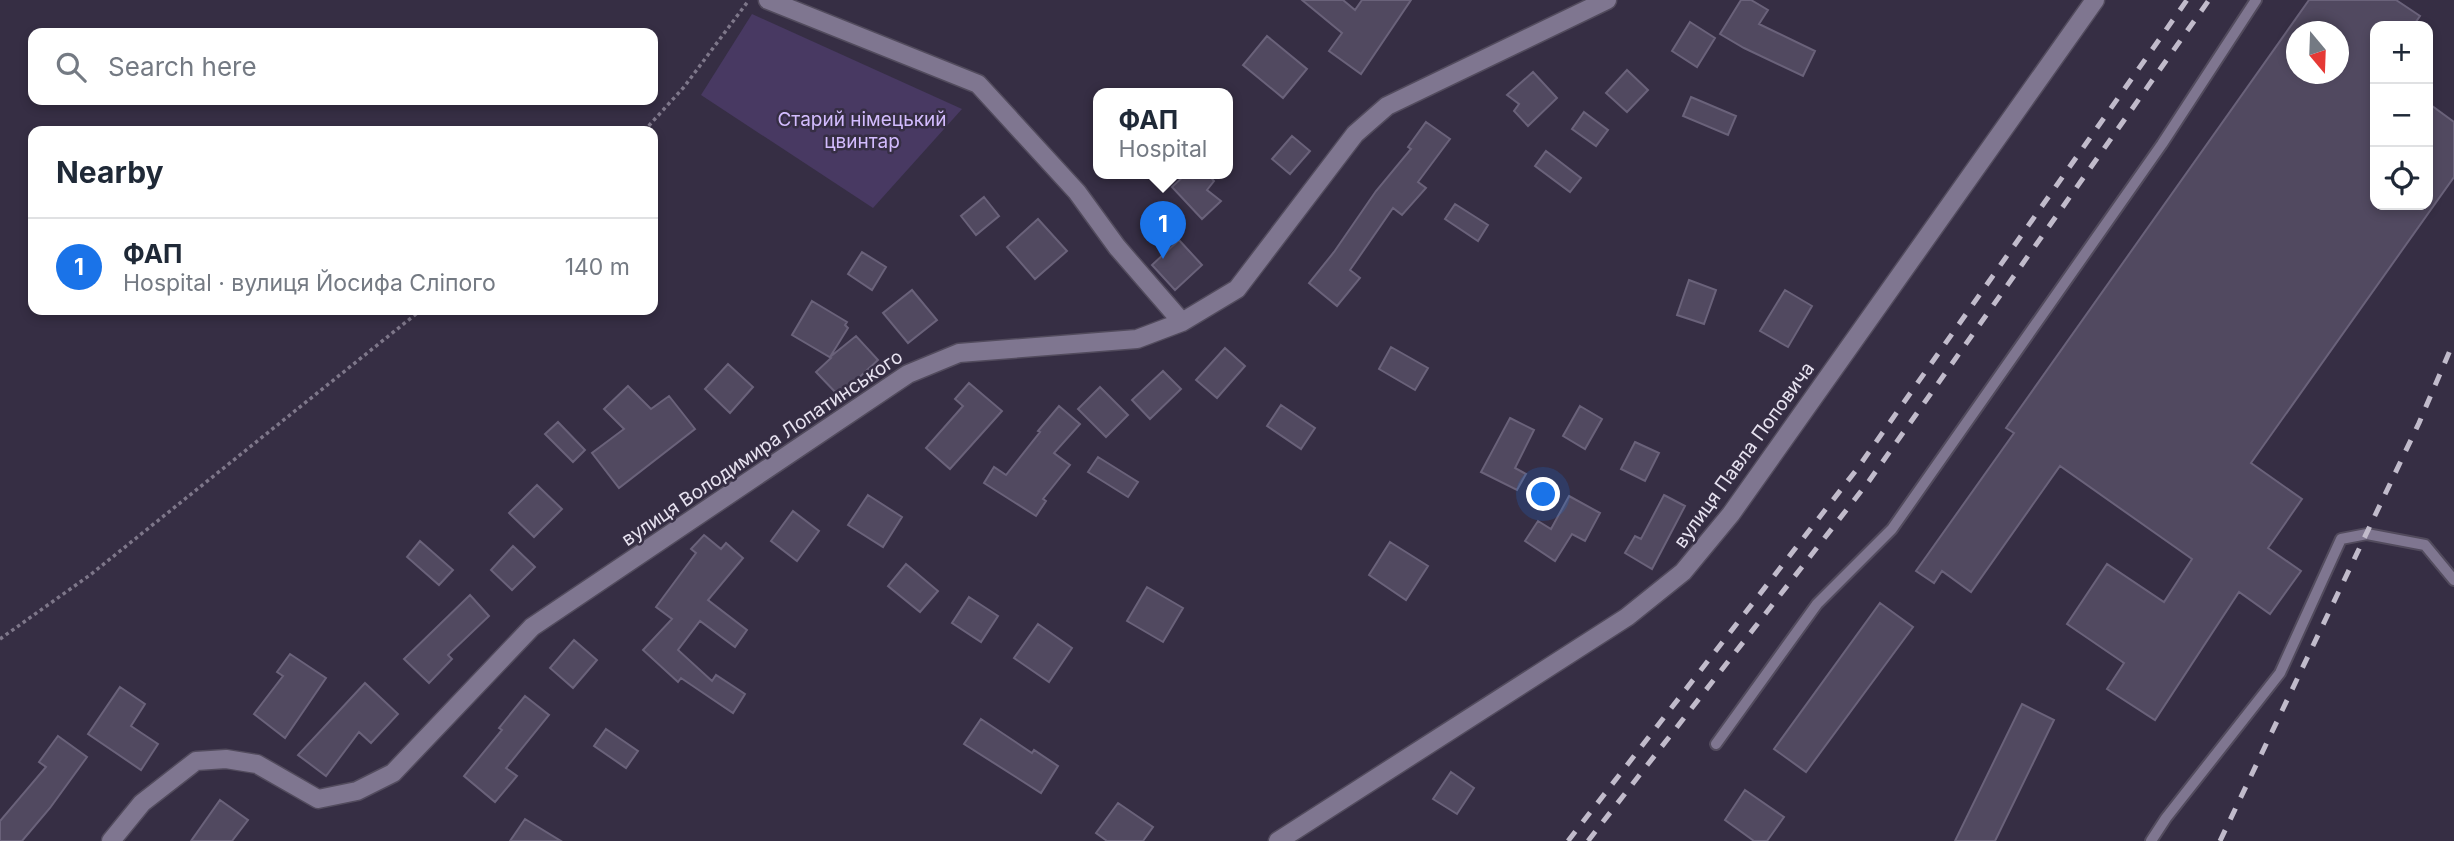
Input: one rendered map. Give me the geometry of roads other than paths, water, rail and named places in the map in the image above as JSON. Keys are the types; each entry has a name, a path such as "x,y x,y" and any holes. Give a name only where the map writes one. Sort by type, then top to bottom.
{"street":[{"path":"768,0 978,84 1077,192 1116,247 1182,322"},
{"name":"вулиця Володимира Лопатинського","path":"111,841 142,803 196,761 226,759 257,764 318,799 358,791 393,773 532,627 908,374 959,353 1137,339 1182,322 1237,289 1355,134 1387,106 1607,0"},
{"name":"вулиця Павла Поповича","path":"1278,841 1627,617 1683,572 1731,514 2095,0"}],"lane":[{"path":"1716,744 1818,604 1892,529 2162,144 2256,0"},
{"path":"2151,841 2166,818 2280,673 2341,539 2367,534 2425,545 2454,580"}],"railway":[{"path":"1568,841 1857,469 2187,0"},
{"path":"1588,841 1869,481 2209,0"},
{"path":"2220,841 2419,423 2454,341"}],"place":[{"name":"ФАП","path":"1163,259"}],"park label":[{"name":"Старий німецький цвинтар","path":"862,130"}]}
